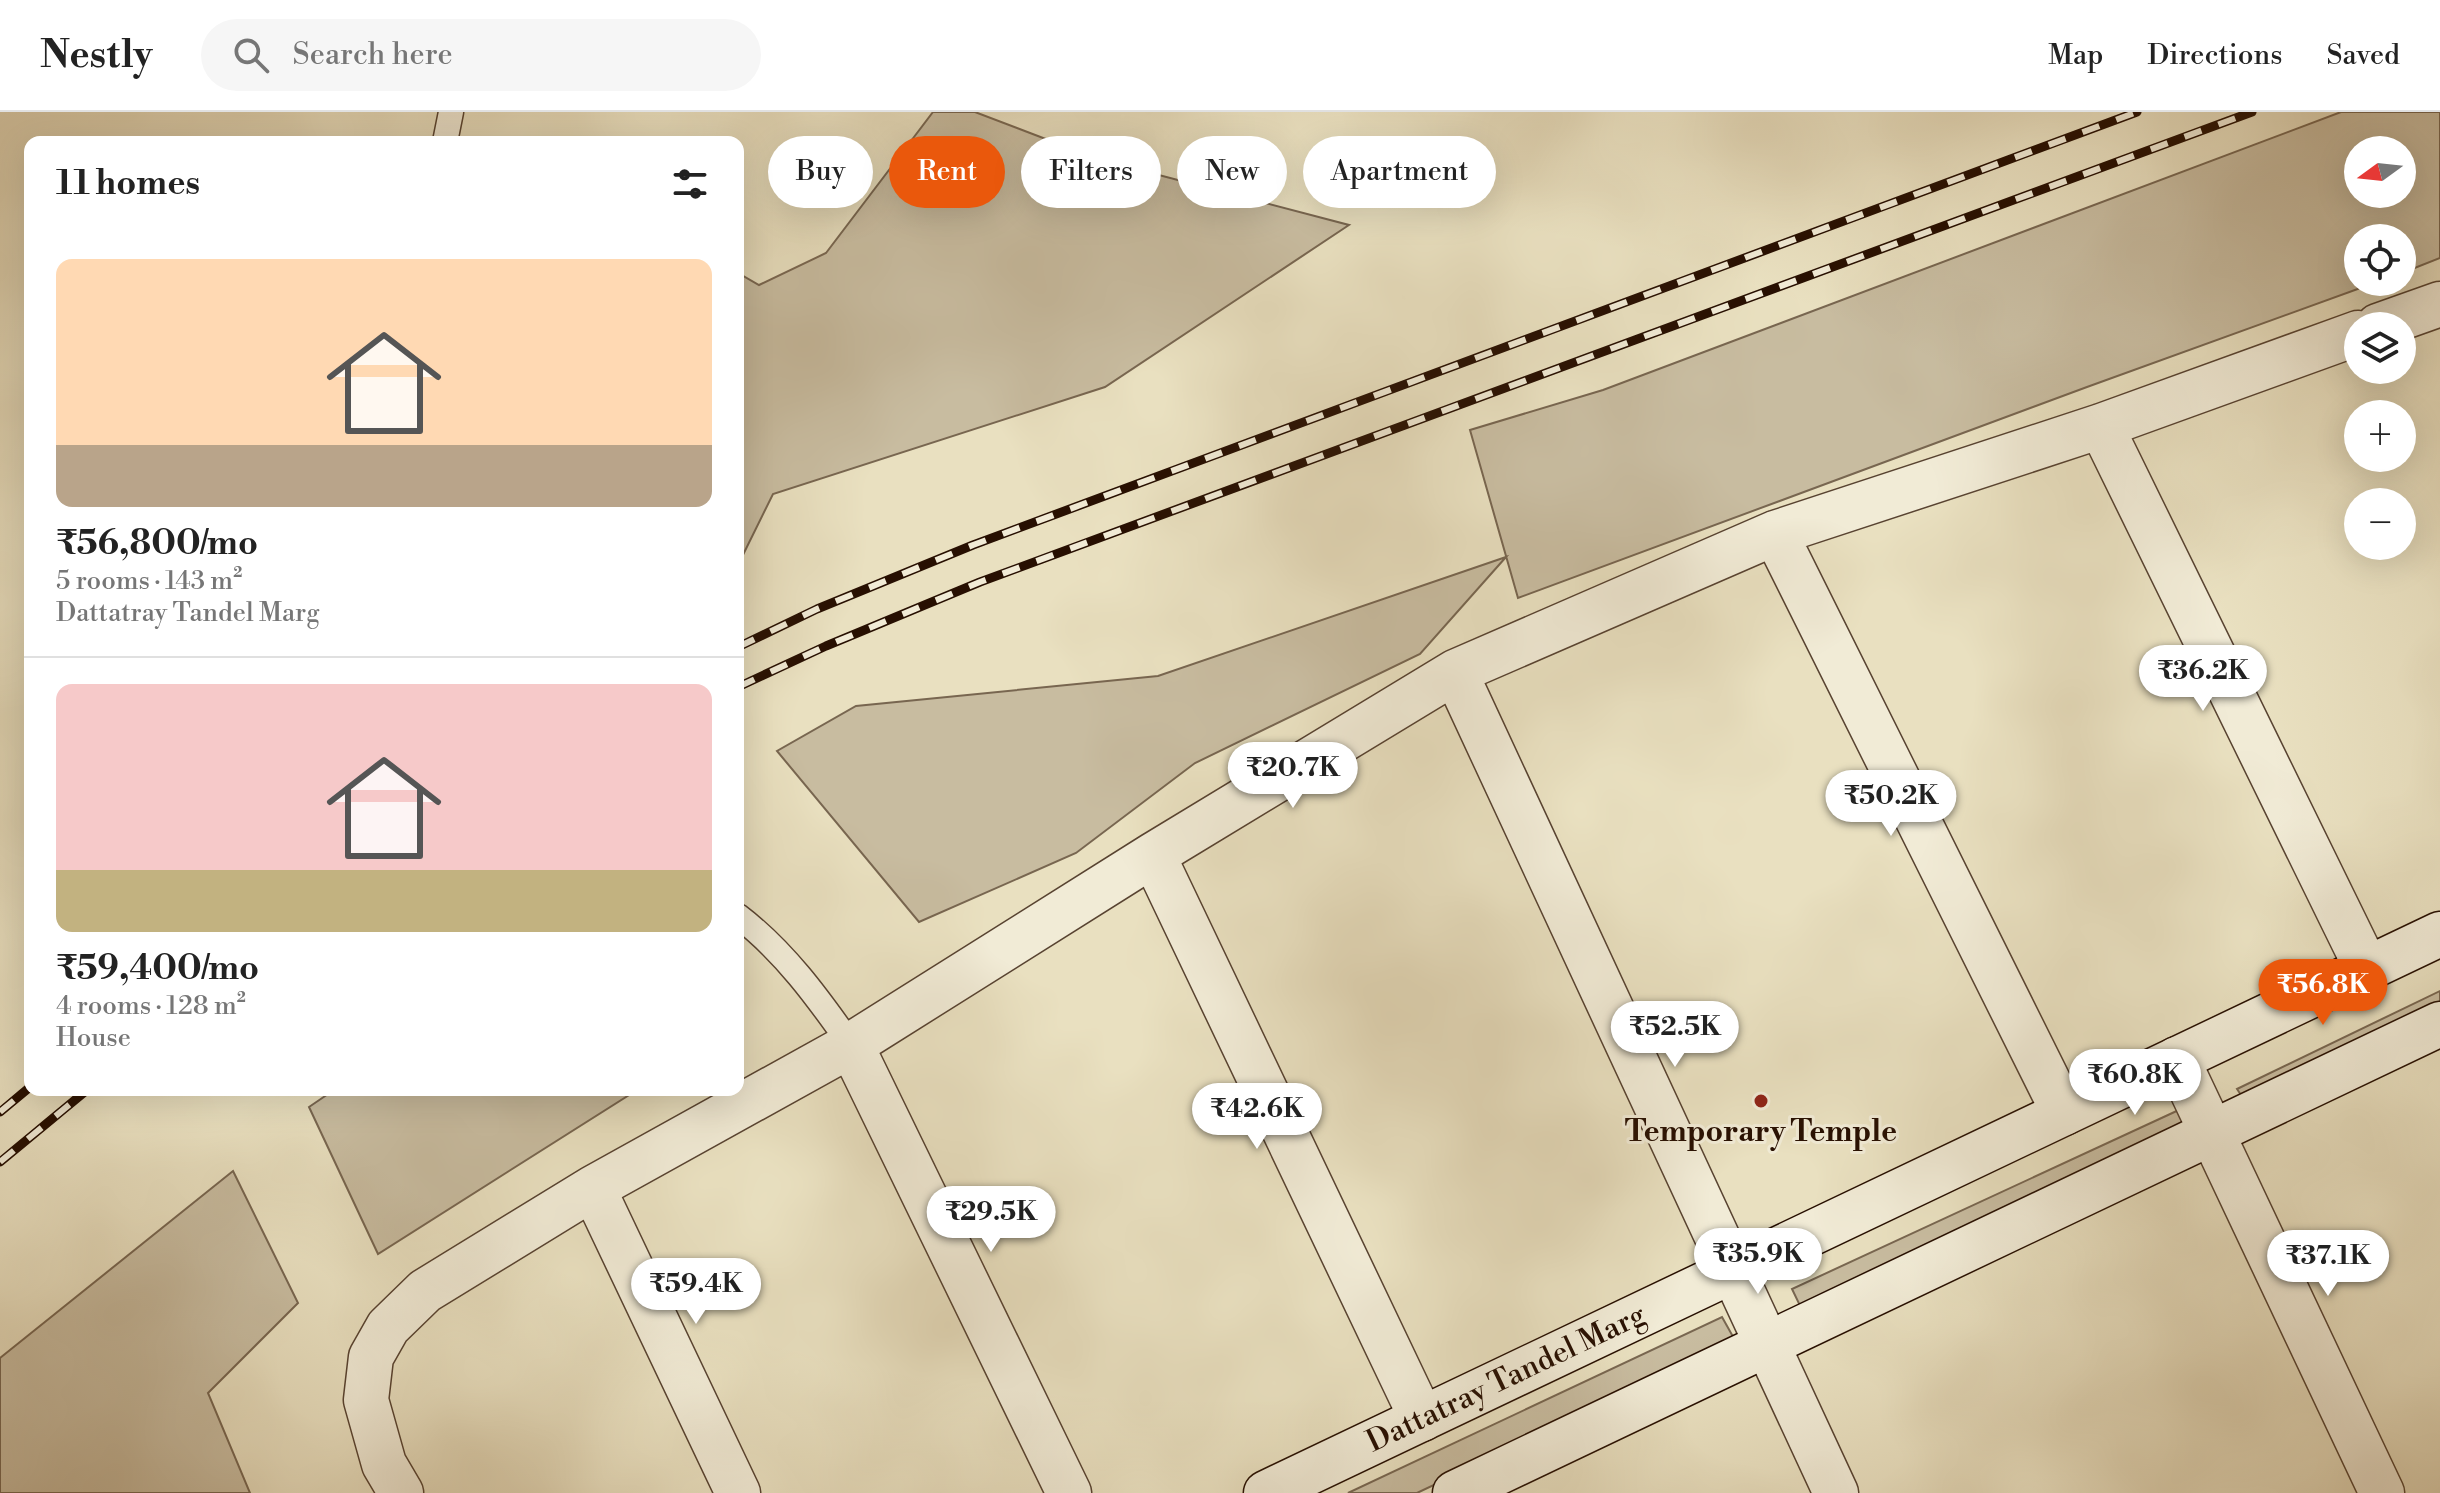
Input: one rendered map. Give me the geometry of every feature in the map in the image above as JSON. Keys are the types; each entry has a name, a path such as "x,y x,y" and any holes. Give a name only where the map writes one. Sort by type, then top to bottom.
{"street":[{"path":"2416,313 2440,304"},
{"path":"401,1493 384,1464 366,1400 371,1357 388,1327 425,1291 593,1188 851,1045 1153,855 1455,672 1775,533 2101,426 2344,338"},
{"path":"2101,426 2367,969"},
{"path":"1775,533 2064,1113"},
{"path":"1455,672 1836,1493"},
{"path":"1153,855 1422,1419"},
{"name":"Dattatray Tandel Marg","path":"1276,1491 2440,934"},
{"path":"1455,1493 2440,1024"},
{"path":"851,1045 1069,1493"},
{"path":"2177,1059 2382,1493"},
{"path":"593,1188 738,1493"}],"lane":[{"path":"446,136 451,112"},
{"path":"744,921 801,977 851,1045"}],"shaded area":[{"path":"933,112 975,112 1038,136 1021,136 1021,208 1161,208 1161,176 1177,180 1177,208 1284,208 1349,225 1105,387 773,494 744,553 744,276 759,285 826,253 860,208 873,208 873,191 889,170 889,208 1005,208 1005,136 915,136"},
{"path":"2341,112 2440,112 2440,258 2416,267 2416,224 2344,224 2344,294 1518,598 1470,430 1603,390"},
{"path":"1506,557 1420,654 1195,763 1076,853 919,922 777,751 856,706 1158,676"},
{"path":"2440,991 2440,1009 2245,1101 2237,1089"},
{"path":"325,1096 628,1096 378,1254 309,1107"},
{"path":"2181,1109 2187,1129 1804,1314 1792,1289"},
{"path":"233,1171 298,1303 208,1393 250,1493 0,1493 0,1358"},
{"path":"1722,1317 1736,1342 1417,1493 1348,1493"}],"railway":[{"path":"744,644 817,609 973,545 2137,112"},
{"path":"744,684 826,646 980,582 2252,112"},
{"path":"0,1112 24,1092"},
{"path":"0,1162 80,1096"}],"place":[{"name":"Temporary Temple","path":"1761,1101"}]}
